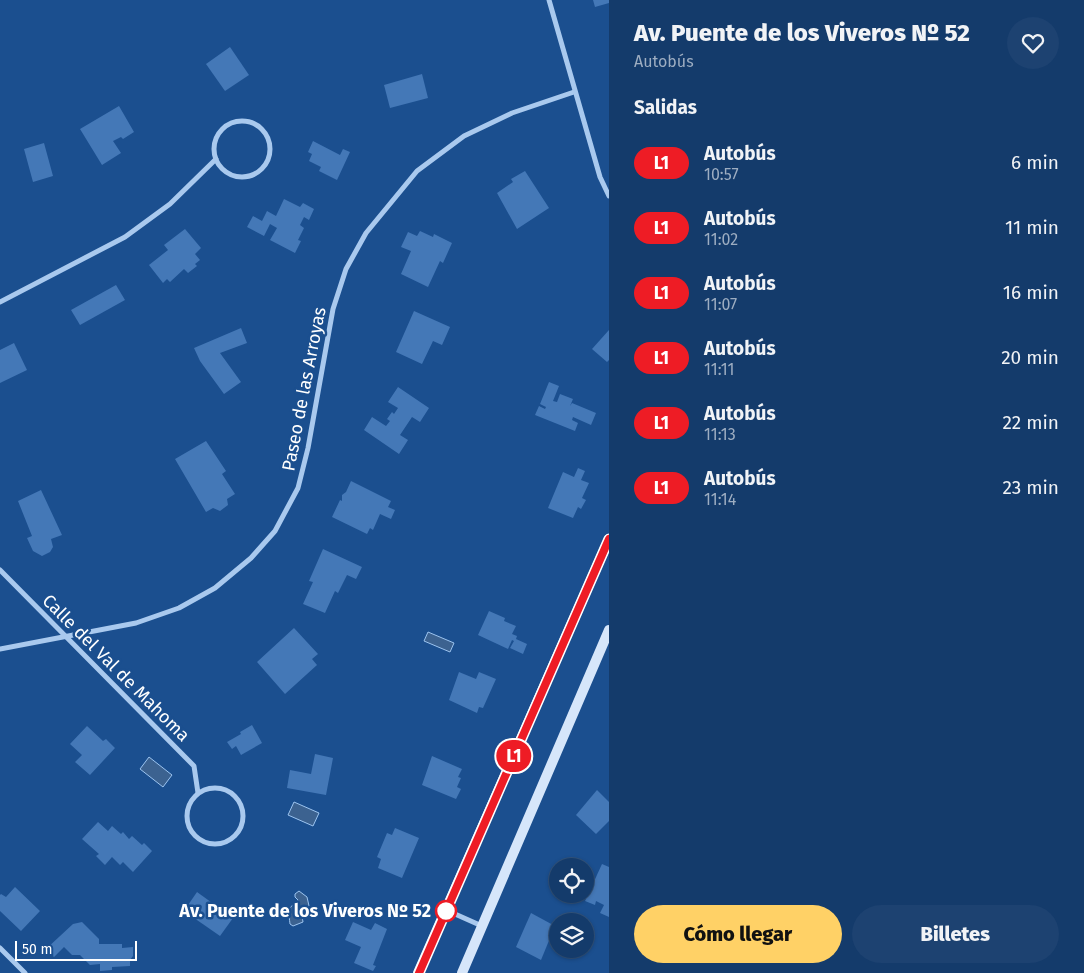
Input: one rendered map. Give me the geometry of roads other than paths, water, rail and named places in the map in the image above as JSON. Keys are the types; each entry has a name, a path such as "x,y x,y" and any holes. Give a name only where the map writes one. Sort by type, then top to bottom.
{"street":[{"path":"548,0 600,178 609,196"},
{"name":"Paseo de las Arroyas","path":"0,649 136,623 179,608 215,588 251,558 275,531 298,488 308,448 333,309 346,269 366,234 417,171 464,136 512,113 574,92"},
{"path":"236,121 255,123 263,129 271,146 267,164 261,171 253,175 244,177 227,173 216,159 214,150 215,140 227,125 236,121"},
{"path":"0,302 125,237 170,204 216,159"},
{"path":"418,973 605,560 609,539"},
{"name":"Calle del Val de Mahoma","path":"0,570 194,766 198,793"},
{"path":"462,973 609,630"},
{"path":"217,787 235,795 243,813 243,822 239,832 232,839 215,844 206,843 198,839 192,832 188,824 188,807 198,793 207,788 217,787"},
{"path":"446,910 482,926"},
{"path":"0,948 25,973"}],"water":[{"path":"428,632 454,643 450,652 424,641"},
{"path":"149,757 172,775 163,787 140,769"},
{"path":"294,802 319,813 313,826 288,815"},
{"path":"299,891 307,897 309,906 302,916 303,922 293,926 290,924 289,911 297,903 298,900 295,894"}],"place":[{"name":"Av. Puente de los Viveros Nº 52","path":"446,911"}]}
